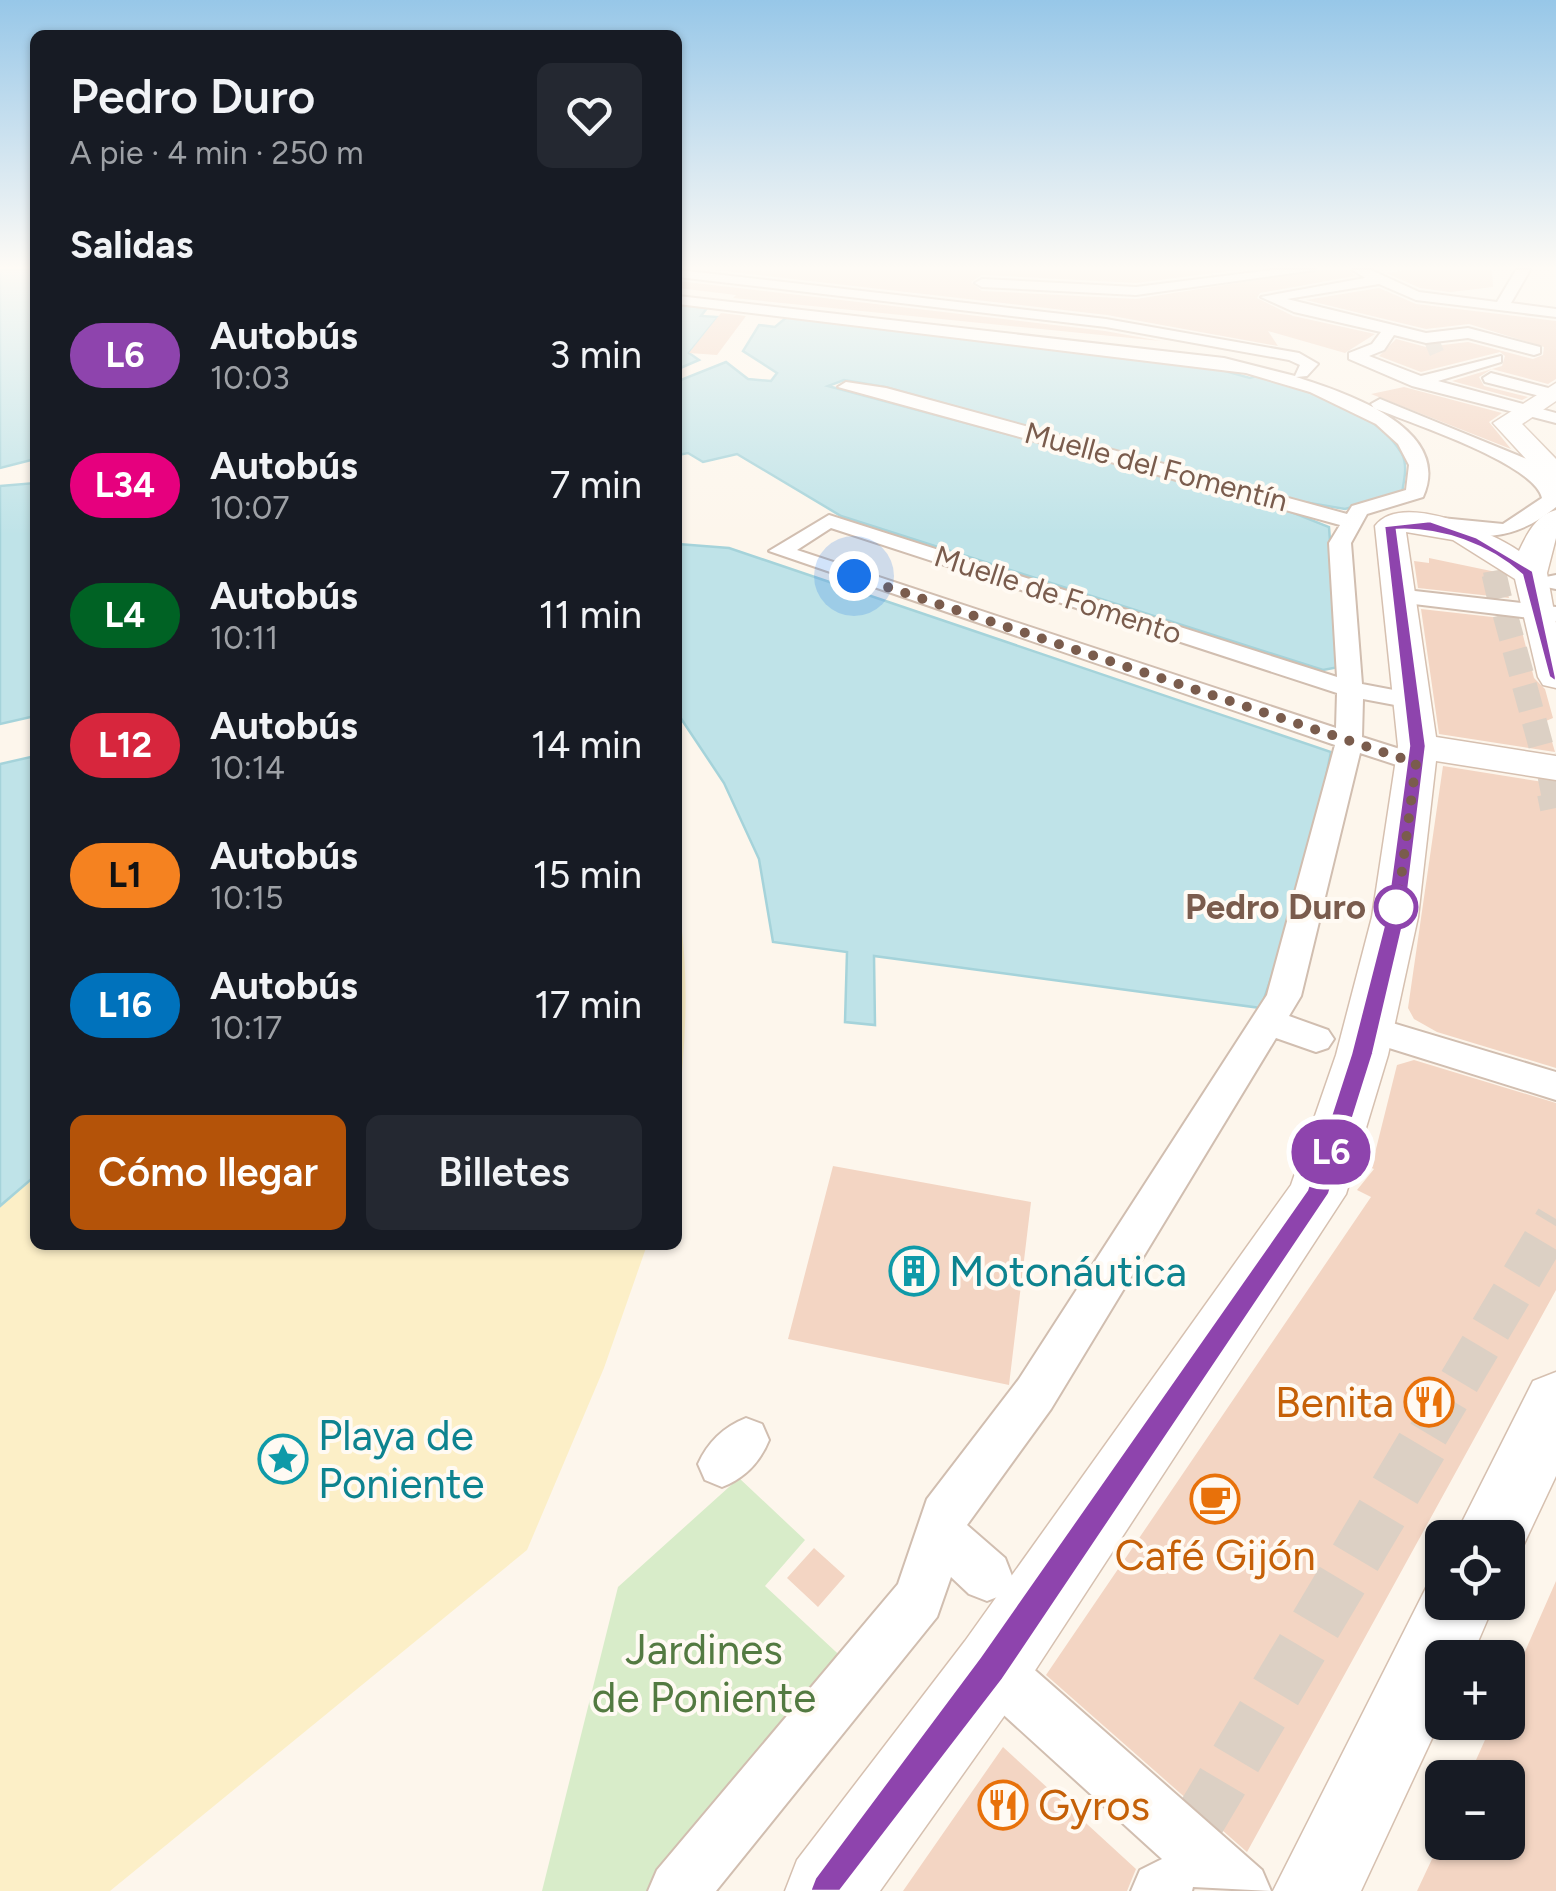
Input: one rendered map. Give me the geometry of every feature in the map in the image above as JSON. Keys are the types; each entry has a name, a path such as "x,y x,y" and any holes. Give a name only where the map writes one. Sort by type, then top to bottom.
{"main road":[{"path":"1545,474 1506,423 1521,410 1555,395"},
{"path":"828,1891 992,1668 1318,1194 1342,1034 1396,917 1416,755 1388,532 1424,512 1482,544 1546,593"},
{"path":"1555,532 1536,538 1556,677"},
{"path":"1416,755 1552,773"},
{"path":"1499,1520 1556,1402"},
{"path":"1316,1891 1449,1620"}],"street":[{"path":"1192,358 1224,362 1306,386 1366,410 1394,428 1414,447 1420,460 1424,512"},
{"path":"1266,358 1333,367 1545,474"},
{"path":"1292,358 1333,367 1352,358"},
{"path":"1302,358 1376,377 1422,382 1521,410"},
{"path":"1376,377 1407,358"},
{"path":"1422,382 1511,358"},
{"path":"1499,364 1555,395"},
{"path":"1499,364 1555,395"},
{"path":"1486,402 1472,388 1499,364"},
{"name":"Muelle del Fomentín","path":"846,387 880,392 1347,525"},
{"path":"1394,428 1545,474"},
{"path":"678,1891 920,1599 944,1516 1034,1394 1284,996 1349,743 1350,689 1340,543 1359,510 1424,512 1508,531 1521,527 1552,500 1545,474 1518,454 1488,448"},
{"name":"Muelle de Fomento","path":"1411,700 1350,689 829,521 780,551 1349,743 1416,755"},
{"path":"1397,596 1546,593"},
{"path":"1268,1022 1342,1034 1556,1086"},
{"path":"939,1534 987,1576"},
{"path":"992,1668 1241,1891"}],"green space":[{"name":"Jardines de Poniente","path":"739,1478 805,1540 765,1586 849,1664 659,1891 542,1891 618,1587"}],"sand":[{"path":"682,938 686,1008 682,1070"},
{"name":"Playa de Poniente","path":"30,1180 30,1250 645,1250 604,1368 527,1550 110,1891 0,1891 0,1206"}],"water":[{"path":"0,358 30,358 30,460 0,468"},
{"path":"682,358 699,360 682,367"},
{"path":"754,358 1151,358 1200,364 1250,378 1259,375 1338,403 1375,424 1402,454 1402,493 1345,509 1292,500 885,387 844,380 828,386 1276,506 1329,527 1339,667 1323,670 841,516 737,454 703,462 688,453 682,454 682,379 726,362 748,379 771,381 777,373"},
{"path":"30,483 30,717 0,724 0,486"},
{"path":"682,544 729,548 1331,752 1307,871 1261,1008 874,956 875,1025 845,1022 847,952 773,942 759,859 724,783 682,720"},
{"path":"30,757 30,1180 0,1206 0,764"}],"building":[{"path":"1385,358 1475,358 1421,372"},
{"path":"1504,358 1556,358 1556,379 1548,384 1492,369 1502,366"},
{"path":"1492,369 1479,377 1484,386 1528,397 1522,400 1452,381"},
{"path":"1404,387 1502,413 1489,422 1511,449 1371,394"},
{"path":"1429,558 1496,572 1503,576 1509,598 1418,588 1414,561 1429,563"},
{"path":"1421,609 1519,620 1534,678 1545,689 1553,718 1546,721 1555,752 1439,734"},
{"path":"1443,766 1556,784 1556,1068 1437,1032 1414,1019 1408,1008"},
{"path":"1414,1060 1556,1103 1556,1290 1430,1520 1425,1520 1425,1528 1247,1852 1046,1675 1371,1197 1357,1190 1374,1169 1367,1166 1375,1153 1397,1065"},
{"name":"Motonáutica","path":"833,1166 1031,1202 1009,1385 788,1339"},
{"path":"814,1548 845,1576 818,1607 787,1578"},
{"path":"1556,1581 1556,1891 1417,1891 1432,1860 1525,1860 1525,1760 1476,1760 1485,1740 1525,1740 1525,1651"},
{"path":"1003,1747 1136,1869 1127,1891 903,1891"}],"tunnel":[{"path":"1493,571 1494,577"},
{"path":"1494,574 1500,600"},
{"path":"1505,614 1544,757"},
{"path":"1550,776 1554,796"},
{"path":"1553,793 1556,808"},
{"path":"1428,1434 1556,1219"},
{"path":"1196,1826 1430,1432"}],"bus line":[{"name":"L6","path":"828,1891 992,1668 1318,1194 1362,1054 1396,917 1418,746 1390,526 1408,522 1430,525 1506,556 1528,574 1556,677"}],"place":[{"name":"Pedro Duro","path":"1396,907"},
{"name":"Motonáutica","path":"914,1271"},
{"name":"Benita","path":"1429,1402"},
{"name":"Playa de Poniente","path":"283,1459"},
{"name":"Café Gijón","path":"1215,1499"},
{"name":"Gyros","path":"1003,1805"}],"route":[{"path":"854,576 1416,763 1396,917 1396,907"}]}
